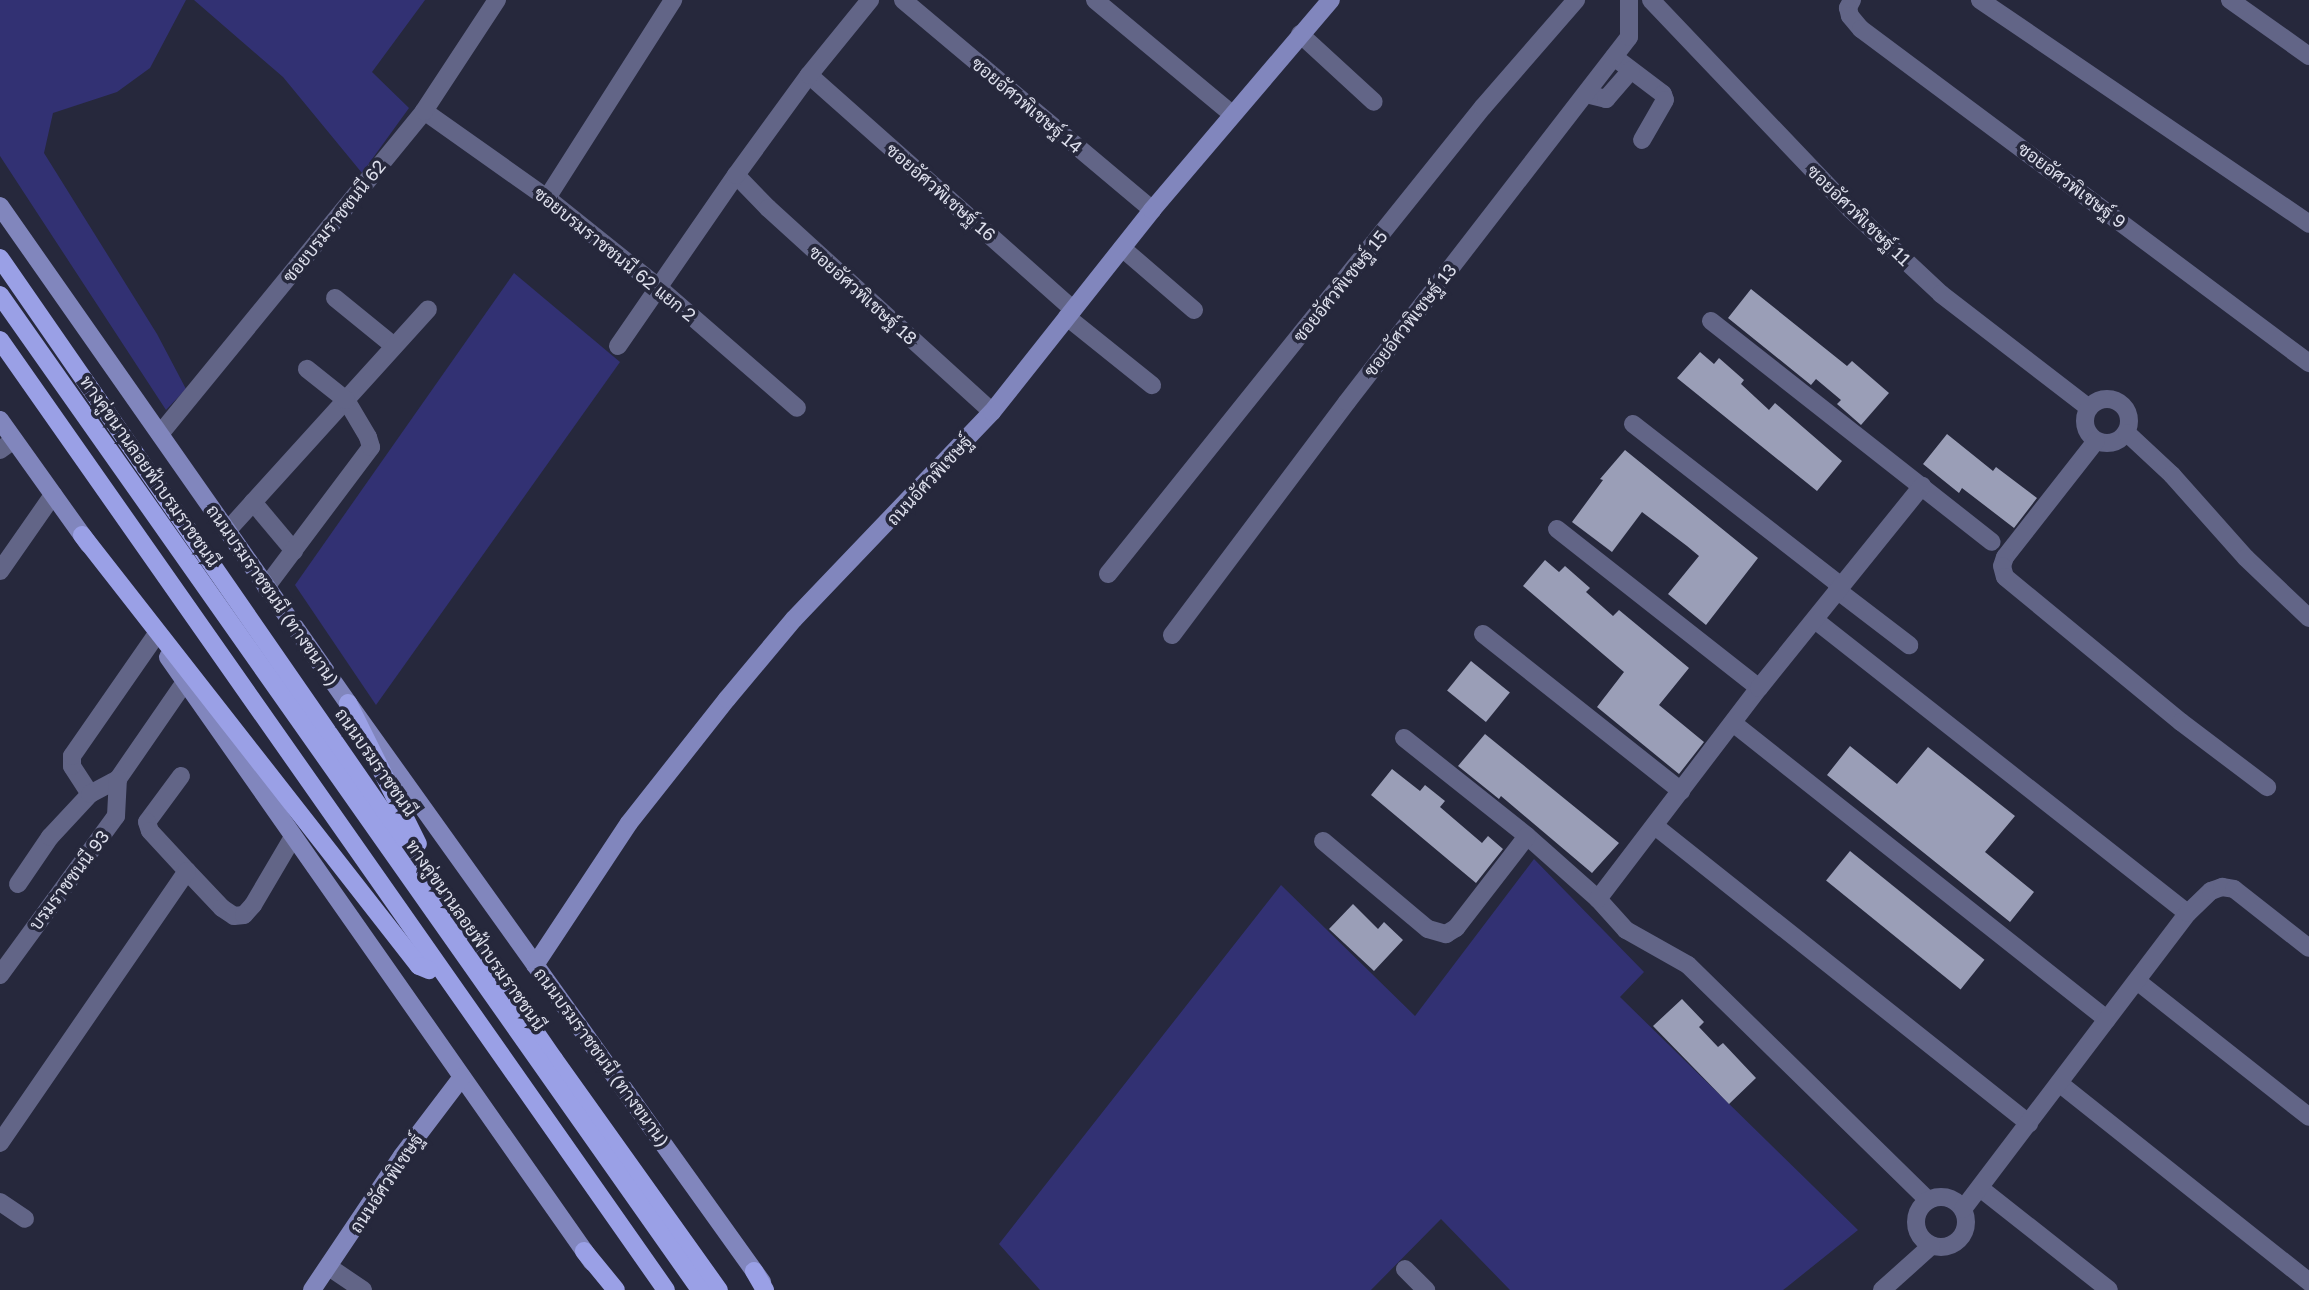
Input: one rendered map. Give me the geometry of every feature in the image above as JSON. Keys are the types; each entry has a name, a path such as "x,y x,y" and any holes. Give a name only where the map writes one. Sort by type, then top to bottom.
{"main road":[{"name":"ถนนอัศวพิเชษฐ์","path":"536,965 629,823 727,699 794,619 992,412 1152,210 1331,0"},
{"name":"ถนนบรมราชชนนี (ทางขนาน)","path":"0,206 348,703 767,1290"},
{"name":"ถนนบรมราชชนนี","path":"0,258 446,899 554,1059 719,1290"},
{"name":"ทางคู่ขนานลอยฟ้าบรมราชชนนี","path":"0,295 699,1290"},
{"path":"0,340 666,1290"},
{"path":"0,356 654,1290"},
{"path":"0,420 7,445 53,495 82,535 614,1290"},
{"path":"82,535 419,966 429,970"},
{"path":"348,703 446,899"},
{"name":"ถนนอัศวพิเชษฐ์","path":"312,1290 402,1156 462,1077"}],"street":[{"name":"ซอยบรมราชชนนี 62","path":"159,434 424,111 497,0"},
{"path":"547,198 673,0"},
{"path":"618,346 736,175 809,75 870,0"},
{"name":"ซอยอัศวพิเชษฐ์ 14","path":"903,0 1152,210"},
{"path":"1095,0 1232,114"},
{"name":"ซอยอัศวพิเชษฐ์ 15","path":"1108,574 1483,107 1576,0"},
{"name":"ซอยอัศวพิเชษฐ์ 13","path":"1172,635 1355,391 1629,37 1629,0"},
{"name":"ซอยอัศวพิเชษฐ์ 11","path":"1651,0 1850,209 1941,294 2089,408"},
{"name":"ซอยอัศวพิเชษฐ์ 9","path":"1852,0 1848,8 1850,16 1861,29 2309,363"},
{"path":"1980,0 2309,224"},
{"path":"2230,0 2309,56"},
{"path":"1300,34 1374,102"},
{"path":"1614,57 1663,94 1665,100 1642,140"},
{"path":"1586,94 1606,99 1631,70"},
{"name":"ซอยอัศวพิเชษฐ์ 16","path":"809,75 1152,385"},
{"name":"ซอยบรมราชชนนี 62 แยก 2","path":"424,111 547,198 659,287 797,408"},
{"name":"ซอยอัศวพิเชษฐ์ 18","path":"736,175 768,208 992,412"},
{"path":"1122,248 1194,310"},
{"path":"335,298 394,346"},
{"path":"227,531 428,309"},
{"path":"1711,321 1992,542"},
{"path":"266,587 370,447 368,437 346,400 307,369"},
{"path":"2106,398 2116,400 2129,414 2127,433 2113,443 2096,441 2085,426 2089,408 2106,398"},
{"path":"1633,424 1909,645"},
{"path":"2127,433 2172,475 2246,558 2309,618"},
{"path":"2096,441 2005,557 2002,566 2005,577 2180,722 2267,787"},
{"path":"1598,899 1759,688 1922,486"},
{"path":"0,571 53,495"},
{"path":"253,502 294,551"},
{"path":"1557,529 1759,688"},
{"path":"1815,620 2188,913"},
{"path":"1483,634 1681,791"},
{"path":"90,794 72,766 72,756 154,638"},
{"path":"18,884 50,837 90,794 118,779 185,682"},
{"path":"1733,723 2107,1019"},
{"path":"1404,738 1527,836 1640,940 1675,957 1705,980 1928,1200"},
{"path":"181,776 147,822 150,831 222,908 233,916 244,915 293,836"},
{"name":"บรมราชชนนี 93","path":"0,975 116,816 118,779"},
{"path":"1655,826 2029,1123"},
{"path":"1323,841 1428,929 1446,934 1456,928 1527,836"},
{"path":"0,1143 187,870"},
{"path":"1963,1209 2188,913 2210,891 2222,887 2234,889 2309,948"},
{"path":"2137,981 2309,1117"},
{"path":"2059,1083 2309,1282"},
{"path":"1980,1188 2109,1290"},
{"path":"1936,1197 1951,1199 1963,1209 1967,1224 1961,1239 1947,1247 1931,1246 1919,1235 1916,1220 1922,1205 1928,1200 1936,1197"},
{"path":"0,1202 25,1219"},
{"path":"1882,1290 1931,1246"},
{"path":"329,1267 363,1290"},
{"path":"1405,1269 1426,1290"}],"shaded area":[{"path":"0,0 186,0 150,68 117,92 53,113 44,153 157,334 186,389 166,410 0,156"},
{"path":"194,0 425,0 372,72 409,108 362,173 283,77"},
{"path":"514,273 620,362 376,705 295,585"},
{"path":"1534,859 1644,972 1620,997 1858,1230 1783,1290 1510,1290 1441,1219 1371,1290 1040,1290 999,1244 1281,885 1415,1016"}],"building":[{"path":"1751,289 1847,366 1852,361 1889,393 1861,425 1837,404 1841,400 1816,379 1811,385 1728,318"},
{"path":"1700,352 1714,364 1719,358 1744,380 1741,384 1769,410 1775,403 1842,461 1817,491 1677,378"},
{"path":"1947,434 1993,471 1996,467 2037,498 2014,528 1962,488 1959,493 1923,464"},
{"path":"1625,450 1758,558 1706,625 1668,594 1699,556 1687,546 1642,512 1612,552 1572,522 1603,480 1600,479"},
{"path":"1545,560 1559,572 1565,566 1590,588 1586,592 1613,616 1619,610 1689,668 1659,705 1704,742 1679,774 1597,707 1624,672 1523,586"},
{"path":"1471,661 1510,692 1486,722 1447,691"},
{"path":"1485,734 1619,843 1592,873 1501,796 1499,799 1458,766"},
{"path":"1850,746 1897,784 1928,747 2015,816 1985,852 2034,892 2010,922 1827,775"},
{"path":"1392,769 1420,791 1425,785 1445,801 1440,807 1482,843 1488,836 1503,849 1476,883 1371,795"},
{"path":"1850,851 1984,960 1961,989 1826,881"},
{"path":"1353,904 1378,929 1384,922 1403,940 1374,971 1329,929"},
{"path":"1682,999 1704,1022 1699,1027 1718,1047 1723,1043 1756,1078 1729,1104 1653,1026"}]}
